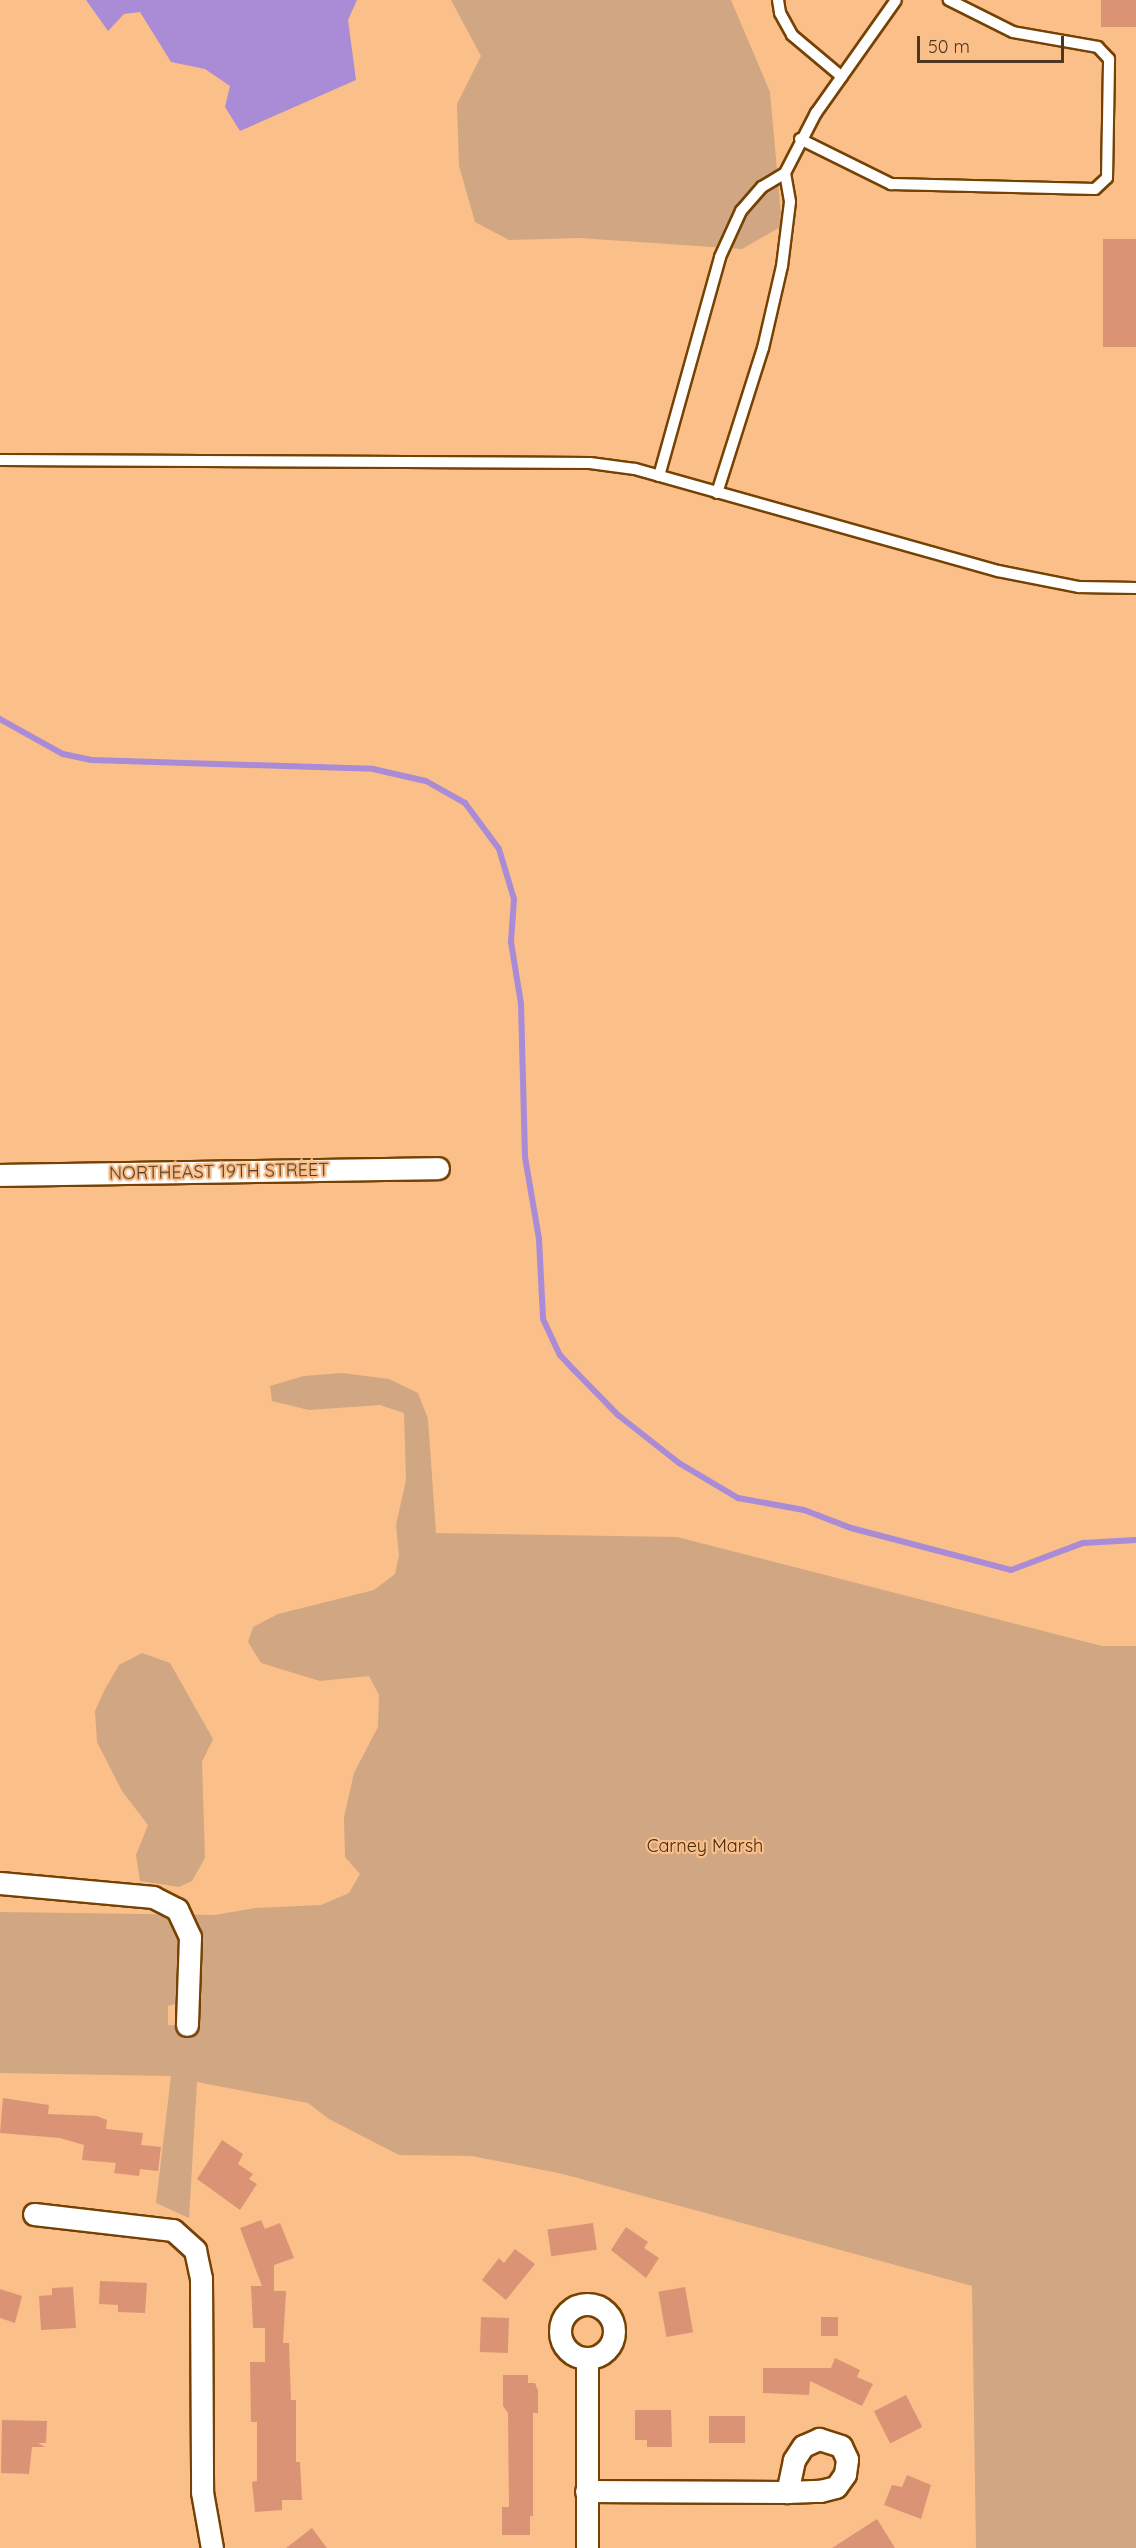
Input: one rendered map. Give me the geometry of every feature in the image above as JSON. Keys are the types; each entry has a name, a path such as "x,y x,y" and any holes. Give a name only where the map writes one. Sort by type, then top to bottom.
{"street":[{"name":"NORTHEAST 19TH STREET","path":"0,1175 438,1168"},
{"path":"0,1883 153,1897 177,1909 190,1937 187,2025"},
{"path":"34,2214 173,2230 195,2250 201,2278 202,2492 212,2548"},
{"path":"587,2358 587,2548"},
{"path":"586,2491 787,2492"}],"lane":[{"path":"778,0 780,13 792,35 842,77"},
{"path":"717,493 763,348 782,266 790,202 785,173 800,140 896,0"},
{"path":"800,140 891,184 1095,189 1107,178 1109,59 1098,47 1013,32 949,0"},
{"path":"659,476 720,257 741,211 762,187 785,173"},
{"path":"0,460 590,463 659,476 1047,582 1136,588"}],"green space":[{"path":"451,0 731,0 770,92 782,226 742,249 579,238 509,240 475,222 459,166 457,104 481,56"},
{"name":"Carney Marsh","path":"342,1373 389,1379 418,1393 428,1419 436,1533 677,1537 1102,1646 1136,1646 1136,2548 976,2548 972,2286 563,2174 472,2156 399,2155 329,2119 308,2103 197,2082 189,2218 156,2203 171,2076 0,2073 0,1912 215,1915 255,1908 321,1905 349,1893 360,1874 345,1857 344,1817 354,1773 378,1727 379,1695 369,1676 320,1681 261,1663 248,1642 253,1627 278,1614 374,1590 395,1574 399,1555 396,1525 406,1480 404,1413 380,1405 309,1410 272,1401 270,1386 304,1376","holes":["200,1997 199,2027 168,2025 168,2006"]},
{"path":"142,1653 170,1663 213,1739 202,1762 205,1858 192,1881 179,1887 140,1881 136,1855 148,1825 122,1791 97,1742 95,1711 105,1689 119,1665"}],"shaded area":[{"path":"86,0 357,0 348,20 356,80 240,131 225,107 230,86 205,69 171,62 140,12 124,14 108,31"}],"building":[{"path":"1101,0 1136,0 1136,27 1101,27"},
{"path":"1103,239 1136,239 1136,347 1103,347"},
{"path":"3,2098 49,2105 48,2114 97,2116 107,2120 106,2129 143,2133 141,2145 161,2147 158,2171 140,2169 139,2176 114,2173 116,2163 82,2160 84,2145 60,2138 0,2133"},
{"path":"222,2140 243,2154 238,2164 253,2174 249,2179 257,2184 240,2210 197,2179"},
{"path":"261,2220 265,2229 280,2223 294,2258 274,2265 274,2291 286,2291 283,2343 289,2343 291,2400 296,2400 296,2462 300,2462 302,2500 282,2500 282,2510 255,2512 252,2482 257,2481 257,2422 251,2422 250,2362 265,2362 265,2328 253,2328 251,2286 262,2286 240,2228"},
{"path":"593,2223 597,2250 551,2256 547,2229"},
{"path":"626,2227 648,2242 644,2248 659,2258 646,2278 611,2250"},
{"path":"515,2249 535,2264 506,2300 482,2280 499,2258 504,2263"},
{"path":"100,2281 147,2283 145,2313 118,2312 118,2305 99,2304"},
{"path":"73,2287 76,2328 41,2330 39,2296 52,2295 52,2288"},
{"path":"685,2287 693,2332 666,2337 658,2292"},
{"path":"0,2289 22,2296 15,2323 0,2318"},
{"path":"481,2317 509,2318 508,2353 480,2352"},
{"path":"821,2317 838,2317 838,2336 821,2336"},
{"path":"835,2358 860,2370 857,2377 873,2384 862,2406 810,2381 809,2395 763,2393 763,2368 831,2368"},
{"path":"503,2375 528,2375 528,2383 535,2383 538,2391 538,2413 533,2413 533,2516 530,2516 530,2535 502,2535 502,2507 509,2507 508,2413 503,2406"},
{"path":"906,2395 922,2427 890,2443 874,2411"},
{"path":"635,2410 671,2410 672,2447 647,2447 647,2440 635,2440"},
{"path":"709,2416 745,2416 745,2443 709,2443"},
{"path":"2,2420 47,2421 46,2443 38,2443 45,2447 32,2447 29,2474 1,2473"},
{"path":"907,2475 931,2485 921,2519 884,2505 892,2485 902,2487"},
{"path":"877,2519 895,2548 832,2548"},
{"path":"312,2528 327,2548 286,2548"}],"waterway":[{"path":"0,719 63,754 91,760 373,769 426,781 465,803 499,849 514,899 511,942 521,1004 525,1157 539,1239 543,1319 560,1355 575,1371 618,1415 679,1463 738,1498 804,1510 851,1528 1011,1570 1083,1543 1136,1540"}]}
